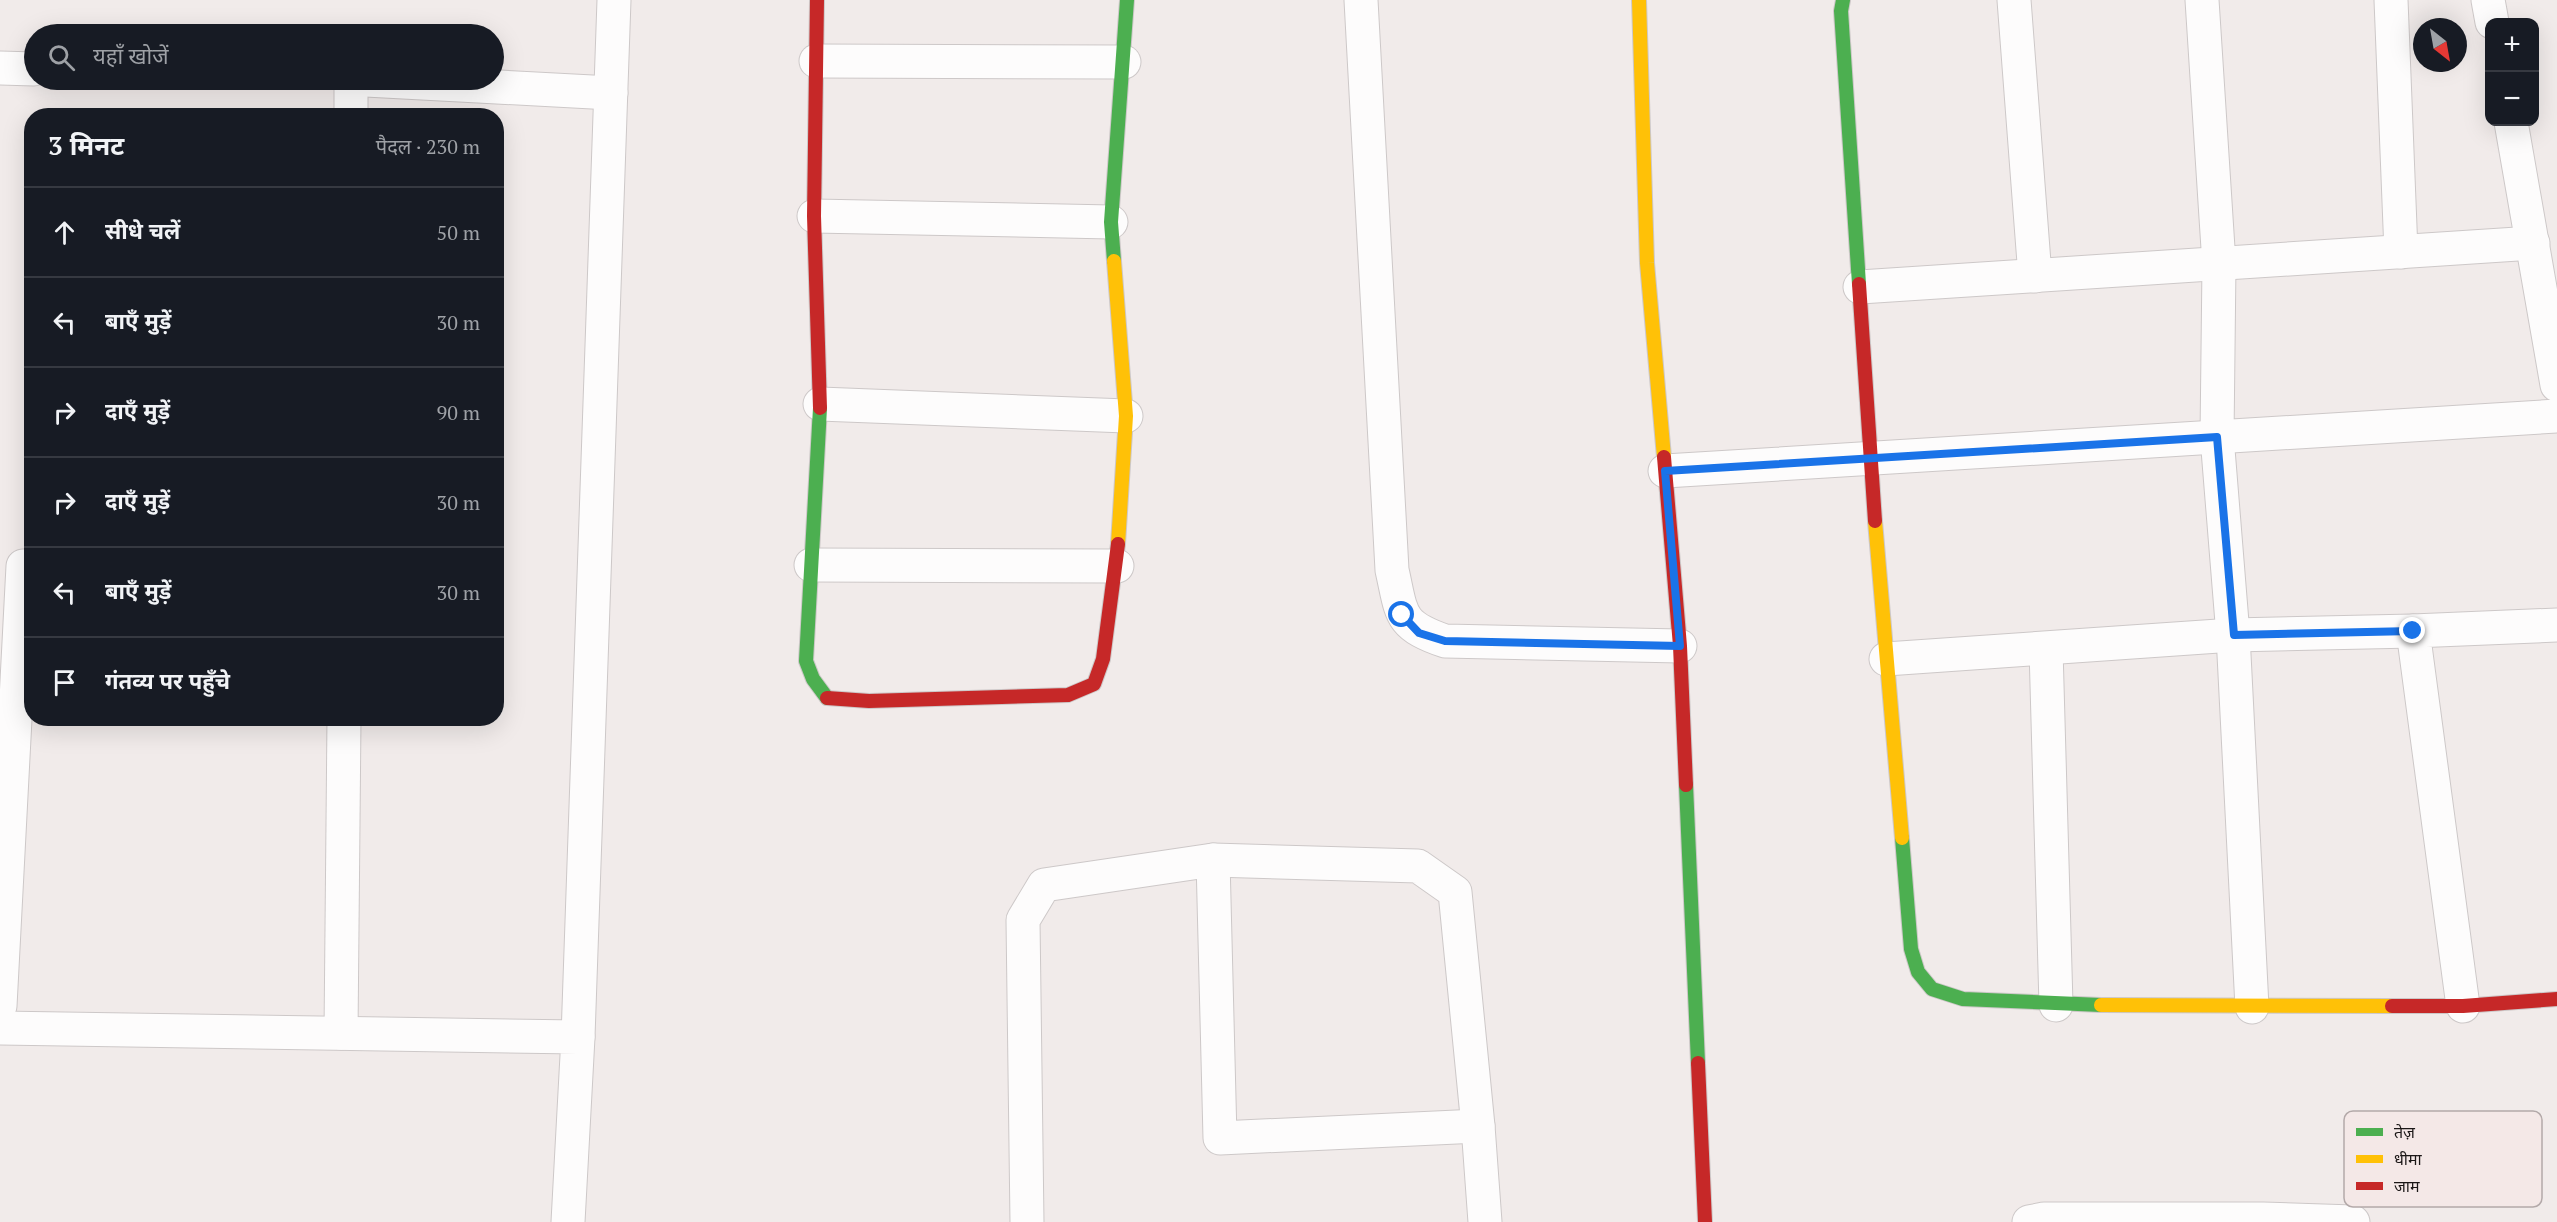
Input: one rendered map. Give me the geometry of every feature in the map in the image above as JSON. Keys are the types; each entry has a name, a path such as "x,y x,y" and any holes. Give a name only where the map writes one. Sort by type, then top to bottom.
{"street":[{"path":"568,1222 578,1036 614,0"},
{"path":"818,0 814,216 820,404 806,661 813,679 826,698 869,700 1068,695 1094,684 1103,659 1117,566 1125,416 1111,222 1127,0"},
{"path":"1361,0 1392,570 1402,615 1419,633 1445,641 1680,646"},
{"path":"1639,0 1647,263 1680,646 1705,1222"},
{"path":"1843,0 1841,11 1870,459 1911,949 1917,972 1932,989 1963,999 2056,1005 2463,1006 2557,999"},
{"path":"2014,0 2035,276"},
{"path":"2202,0 2219,264 2217,437 2234,635 2252,1007"},
{"path":"2391,0 2400,252"},
{"path":"2488,0 2491,18"},
{"path":"816,61 1124,62"},
{"path":"0,68 24,69"},
{"path":"504,87 611,93"},
{"path":"351,90 351,108"},
{"path":"2512,126 2557,385"},
{"path":"814,216 1111,222"},
{"path":"1860,287 2533,243"},
{"path":"820,404 1125,416"},
{"path":"1665,471 2557,416"},
{"path":"811,565 1117,566"},
{"path":"0,1006 23,566"},
{"path":"1886,659 2234,635 2557,625"},
{"path":"2413,631 2463,1006"},
{"path":"2046,649 2056,1005"},
{"path":"340,1033 344,726"},
{"path":"1214,860 1220,1138 1478,1126"},
{"path":"1027,1222 1023,920 1044,885 1214,860 1418,866 1455,892 1485,1222"},
{"path":"0,1028 578,1036"},
{"path":"2029,1222 2044,1219 2353,1222"}],"traffic: fast":[{"path":"1114,261 1111,222 1127,0"},
{"path":"1843,0 1841,11 1859,284"},
{"path":"820,408 806,661 813,679 827,698"},
{"path":"1686,785 1698,1063"},
{"path":"1902,838 1911,949 1918,972 1932,989 1963,999 2101,1005"}],"traffic: slow":[{"path":"1639,0 1647,263 1664,457"},
{"path":"1114,261 1126,416 1118,544"},
{"path":"1875,521 1902,838"},
{"path":"2101,1005 2392,1006"}],"traffic: jam":[{"path":"817,0 814,216 820,408"},
{"path":"1859,284 1875,521"},
{"path":"1664,457 1680,646 1686,785"},
{"path":"827,698 869,701 1068,695 1094,684 1103,659 1118,544"},
{"path":"2392,1006 2463,1006 2557,999"},
{"path":"1698,1063 1705,1222"}],"route":[{"path":"1402,615 1419,633 1445,641 1680,646 1665,471 2217,437 2234,635 2413,631"}]}
